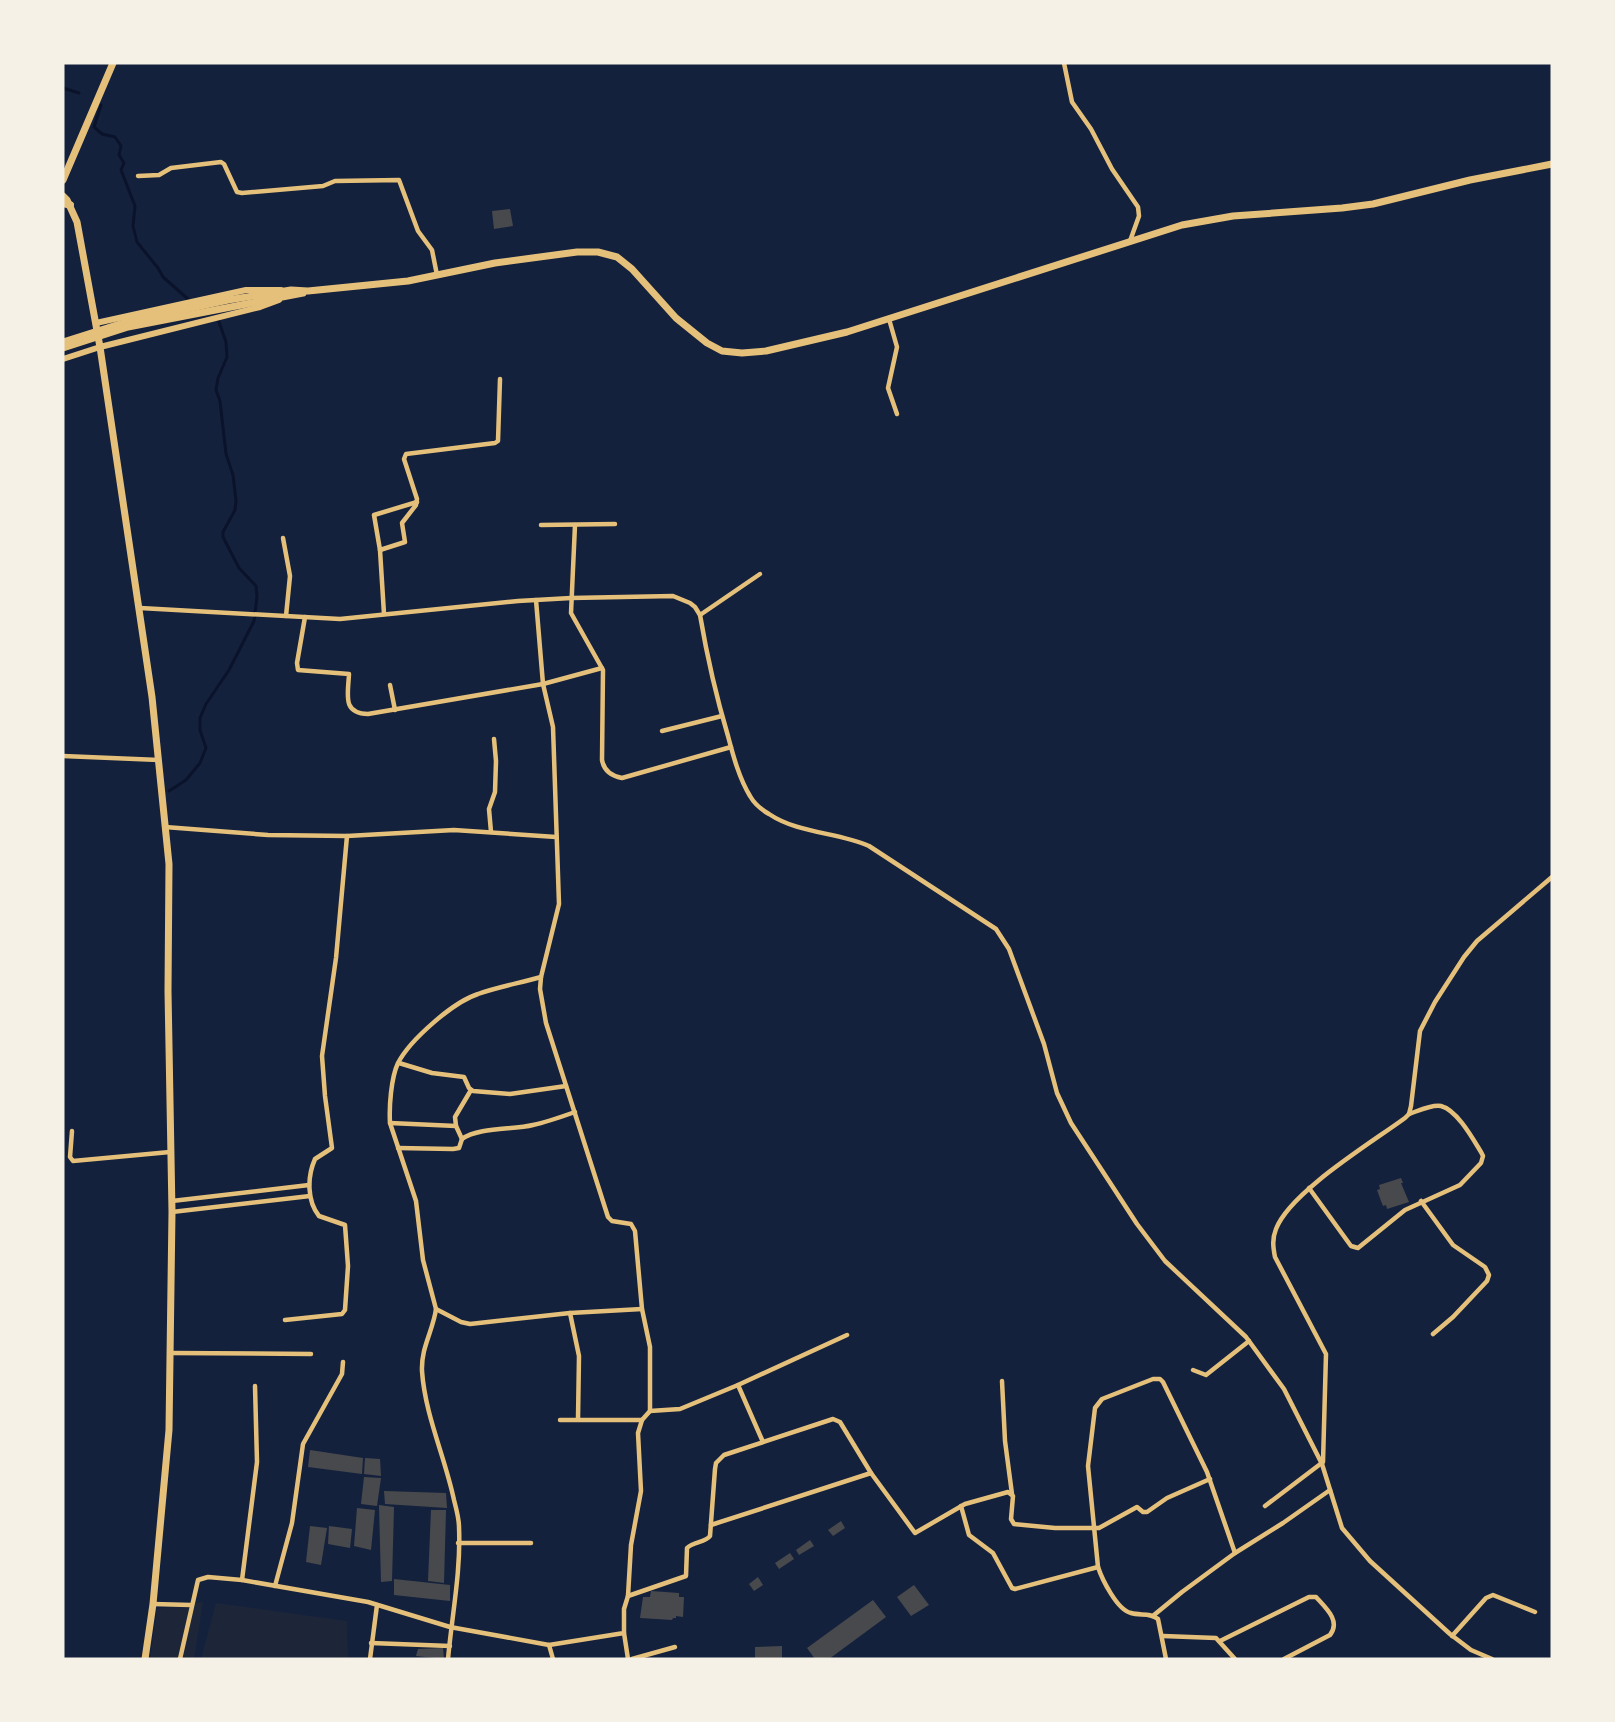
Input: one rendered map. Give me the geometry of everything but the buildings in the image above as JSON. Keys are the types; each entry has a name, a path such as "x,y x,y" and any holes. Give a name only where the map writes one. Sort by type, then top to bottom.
{"main road":[{"path":"63,180 113,63"},
{"path":"63,342 123,323 228,303 308,291 408,281 495,263 577,252 598,252 617,257 632,268 675,318 707,343 722,351 742,353 766,351 847,332 1182,225 1233,216 1373,204 1470,180 1552,164"},
{"path":"63,196 77,222 100,347 141,608 160,760 169,864 172,1201 169,1430 153,1604 145,1659"},
{"path":"63,348 128,327 228,303"}],"street":[{"path":"1064,63 1072,102 1138,207 1139,216 1130,241"},
{"path":"138,176 159,175 171,168 221,162 225,164 237,192 242,193 323,186 334,181 399,180 418,231 432,250 437,275"},
{"path":"96,323 246,290 289,294"},
{"path":"63,359 100,347 260,307 289,294"},
{"path":"889,319 897,347 888,388 897,414"},
{"path":"417,502 404,459 406,454 498,441 500,379"},
{"path":"380,550 405,542 402,523 417,502"},
{"path":"384,614 380,550 374,515 417,502"},
{"path":"541,525 615,524"},
{"path":"575,525 572,616 602,668 604,678 603,766 611,775 629,777 731,747"},
{"path":"283,538 290,576 286,616"},
{"path":"700,615 760,574"},
{"path":"141,608 340,619 571,598 673,596 690,603 700,615 712,681 731,747 750,796 770,815 783,822 850,838 869,846 996,929 1009,948 1044,1044 1057,1093 1071,1123 1137,1224 1165,1261 1249,1341 1284,1389 1322,1464 1342,1528 1370,1562 1452,1636 1471,1650 1492,1659"},
{"path":"536,600 543,684 553,727 558,904 540,989 546,1023 608,1216 612,1221 631,1224 635,1232 642,1309 650,1347 651,1411"},
{"path":"305,617 297,663 298,670 349,675 348,702 351,710 357,714 395,710 543,684 602,668"},
{"path":"390,685 395,710"},
{"path":"662,731 722,716"},
{"path":"491,832 489,809 494,797 496,782 494,739"},
{"path":"63,756 160,760"},
{"path":"165,827 268,834 347,836 454,830 556,837"},
{"path":"285,1320 342,1314 345,1310 348,1266 345,1225 319,1216 310,1196 309,1185 315,1159 332,1148 322,1056 336,958 347,836"},
{"path":"1322,1464 1326,1354 1275,1257 1273,1247 1276,1228 1283,1216 1310,1188 1406,1118 1409,1114 1420,1031 1434,1002 1477,941 1552,877"},
{"path":"448,1659 450,1627 458,1580 459,1526 451,1486 429,1411 423,1371 423,1348 434,1325 436,1309 423,1260 416,1200 390,1123 389,1110 399,1063 418,1037 462,1002 478,994 541,977"},
{"path":"399,1063 432,1073 462,1076 471,1090"},
{"path":"471,1090 510,1094 566,1086"},
{"path":"398,1148 459,1148 462,1139 455,1117 471,1090"},
{"path":"1310,1188 1351,1246 1354,1247 1361,1246 1400,1212 1460,1185 1481,1163 1483,1156 1459,1119 1444,1107 1436,1106 1409,1114"},
{"path":"462,1139 491,1131 534,1125 575,1112"},
{"path":"390,1123 456,1126"},
{"path":"72,1131 70,1158 74,1161 170,1152"},
{"path":"172,1201 309,1185"},
{"path":"172,1212 310,1196"},
{"path":"1421,1201 1454,1245 1485,1267 1489,1275 1487,1281 1453,1317 1433,1334"},
{"path":"436,1309 461,1322 470,1324 570,1313 642,1309"},
{"path":"570,1313 579,1356 578,1419"},
{"path":"675,1647 630,1659 624,1633 624,1610 628,1596 631,1545 641,1491 638,1433 642,1420 651,1411 680,1409 847,1335"},
{"path":"1193,1370 1206,1375 1249,1341"},
{"path":"170,1353 311,1354"},
{"path":"275,1586 292,1522 303,1444 342,1374 343,1362"},
{"path":"1235,1553 1210,1479 1160,1379 1153,1379 1102,1399 1095,1408 1088,1459 1098,1567 1103,1580 1123,1609 1129,1613 1154,1615 1235,1553 1275,1529 1330,1490"},
{"path":"1002,1381 1005,1441 1012,1494 1011,1519 1014,1524 1055,1528 1102,1527 1135,1507 1147,1512 1167,1498 1210,1479"},
{"path":"738,1385 763,1442"},
{"path":"242,1580 257,1462 255,1386"},
{"path":"628,1596 684,1578 687,1573 687,1548 691,1544 708,1538 716,1463 724,1455 833,1419 840,1422 871,1473 913,1532 918,1532 961,1506 1008,1492 1012,1494"},
{"path":"560,1420 642,1420"},
{"path":"1265,1506 1322,1464"},
{"path":"711,1525 871,1473"},
{"path":"961,1506 969,1535 993,1553 1012,1588 1098,1567"},
{"path":"458,1543 531,1542"},
{"path":"180,1659 198,1580 208,1576 242,1580 377,1605 450,1627 549,1645 624,1633"},
{"path":"1452,1636 1486,1598 1493,1595 1535,1611"},
{"path":"1220,1641 1309,1597 1316,1597 1332,1616 1333,1631 1330,1635 1284,1659"},
{"path":"153,1604 191,1605"},
{"path":"370,1659 377,1605"},
{"path":"1154,1615 1161,1623 1167,1659"},
{"path":"1163,1636 1212,1636 1220,1641 1236,1659"},
{"path":"371,1643 450,1646"},
{"path":"549,1645 553,1659"}],"shaded area":[{"path":"203,1602 194,1659 150,1659 157,1609"},
{"path":"216,1603 347,1621 348,1659 201,1659"}],"waterway":[{"path":"63,88 79,93"},
{"path":"101,105 94,127 102,134 115,137 121,146 119,155 124,163 121,170 135,206 133,226 137,242 163,277 188,299"},
{"path":"169,791 186,780 200,763 206,748 200,730 200,718 206,704 229,670 254,621 257,597 256,586 239,568 223,537 223,532 235,510 236,501 233,475 226,454 220,401 216,390 218,378 227,357 226,342 218,319"}]}
